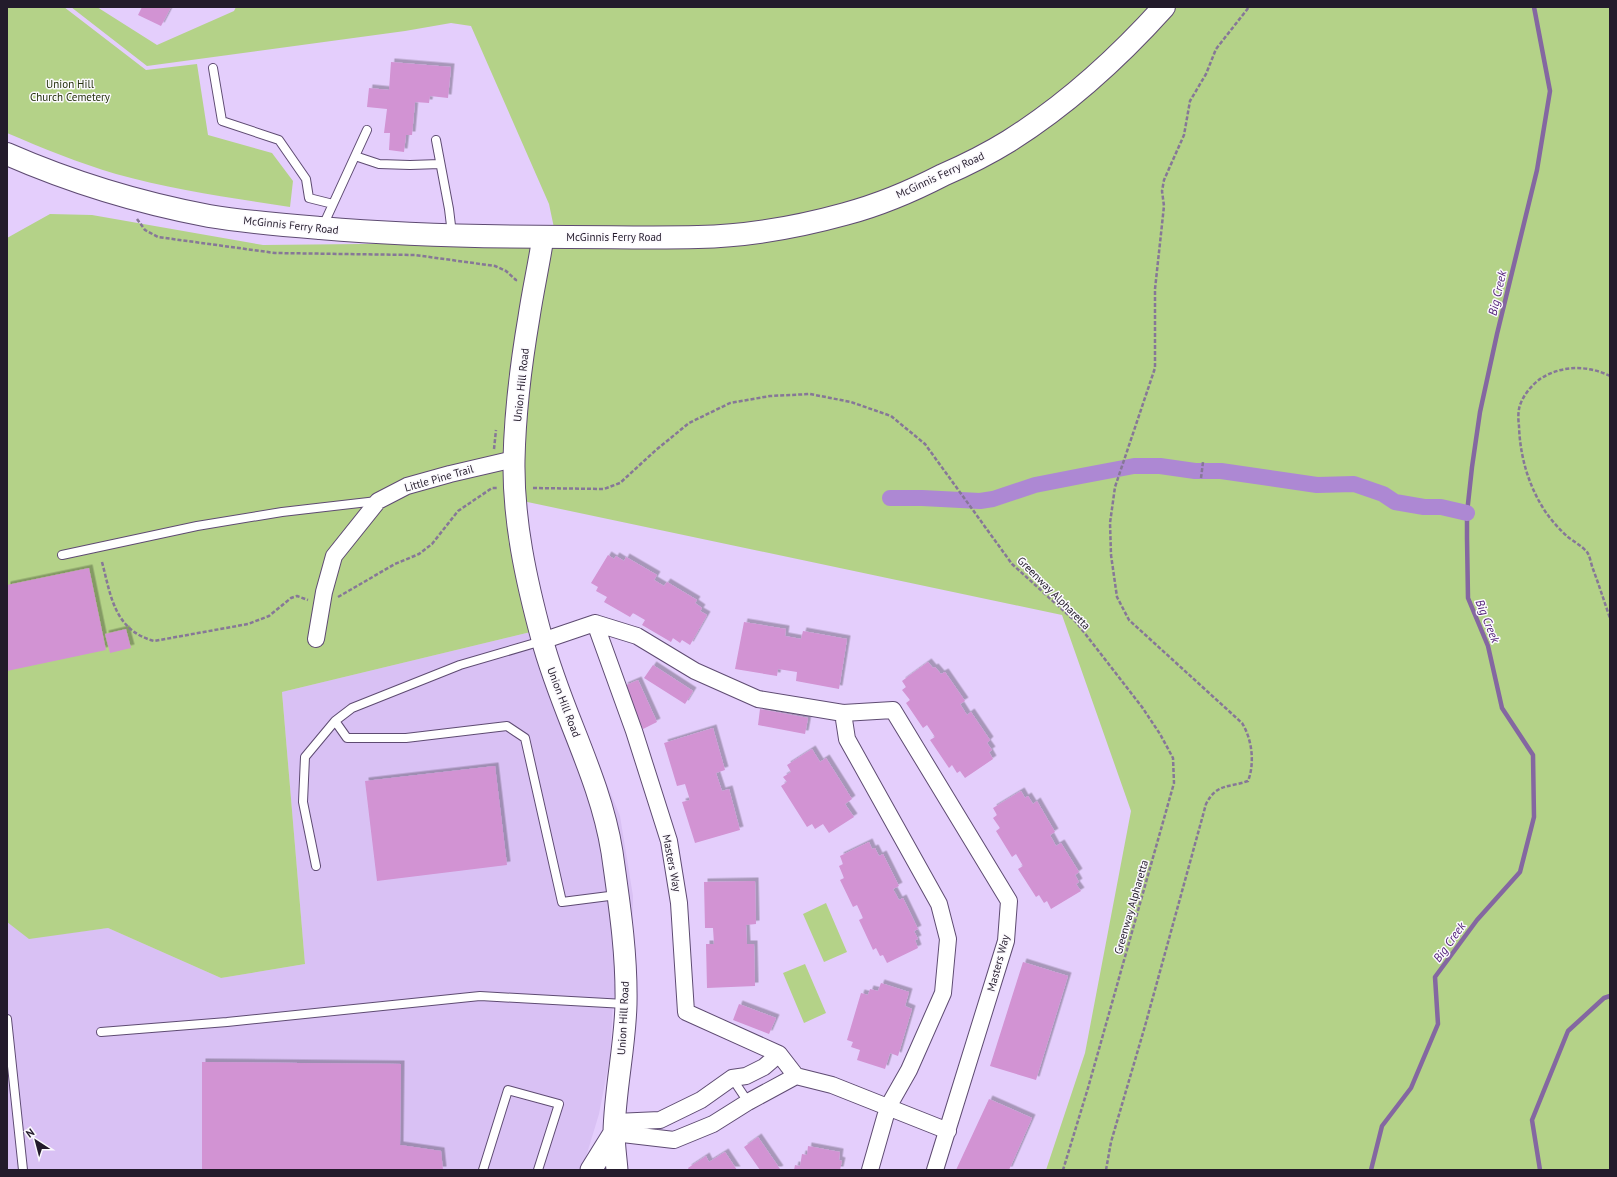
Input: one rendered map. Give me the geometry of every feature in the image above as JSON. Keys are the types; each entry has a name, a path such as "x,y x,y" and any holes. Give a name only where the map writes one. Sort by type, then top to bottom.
{"main road":[{"name":"McGinnis Ferry Road","path":"7,154 65,177 129,197 210,216 274,225 365,232 543,237 700,237 750,233 793,226 847,214 910,191 974,161 1002,145 1051,112 1093,78 1133,41 1164,7"}],"street":[{"name":"Union Hill Road","path":"543,237 538,271 530,307 522,362 514,459 515,507 520,540 542,641 551,670 598,796 611,847 623,936 626,1004 623,1050 616,1095 615,1127 617,1170"},
{"name":"Little Pine Trail","path":"316,640 323,600 334,556 378,501 407,486 514,459"},
{"path":"542,641 595,623"},
{"name":"Masters Way","path":"595,623 637,636 695,671 758,699 844,712 893,710 1009,901 1006,941 948,1131"},
{"name":"Masters Way","path":"595,623 634,732 669,841 679,903 686,1012 779,1054 796,1076"},
{"path":"844,712 847,739 939,904 948,939 943,993 909,1070 888,1108 870,1170"},
{"path":"615,1127 660,1120 701,1100 732,1078 746,1076 764,1067 779,1054"},
{"path":"615,1127 674,1140 714,1124 748,1102 796,1076 832,1085 948,1131 935,1170"},
{"path":"660,1120 674,1140"},
{"name":"Union Hill Road","path":"591,1170 615,1127"}],"lane":[{"path":"213,68 222,121 279,140 306,179 309,198 333,204"},
{"path":"322,228 367,130"},
{"path":"436,140 449,209 452,235"},
{"path":"355,156 379,164 440,164"},
{"path":"62,555 198,526 267,514 378,501"},
{"path":"316,866 303,802 305,757 335,721 352,708 453,668 542,641"},
{"path":"335,721 347,738 406,738 507,726 525,738 562,902 618,895"},
{"path":"101,1032 227,1022 480,996 626,1004"},
{"path":"7,1019 23,1170"},
{"path":"732,1078 748,1102"},
{"path":"483,1170 508,1090 559,1104 538,1170"}],"path":[{"path":"1106,1170 1111,1142 1145,1026 1206,804 1211,794 1220,787 1235,786 1248,781 1251,772 1251,751 1248,733 1242,723 1129,620 1117,597 1111,555 1110,523 1115,487 1155,368 1155,288 1164,206 1162,191 1164,180 1184,135 1190,101 1206,74 1216,49 1249,7"},
{"path":"1610,376 1594,370 1578,368 1560,369 1539,380 1526,393 1519,406 1519,431 1524,463 1535,492 1548,514 1566,535 1587,552 1610,618"},
{"name":"Greenway Alpharetta","path":"534,488 604,489 620,483 656,450 689,424 730,403 770,396 810,394 851,402 891,416 924,444 1012,564 1076,622 1142,707 1160,734 1173,758 1174,783 1063,1170"},
{"path":"1201,478 1203,462"},
{"path":"102,562 115,608 121,620 142,638 154,641 248,624 269,616 291,598 297,596 308,600 332,600 395,564 419,554 432,544 458,511 492,488"}],"shaded area":[{"path":"543,629 620,816 633,896 632,955 615,975 614,984 617,984 613,1003 610,1057 599,1114 582,1170 7,1170 7,922 29,938 108,928 221,978 305,964 282,692"}],"green space":[{"name":"Union Hill Church Cemetery","path":"7,7 64,7 146,70 197,64 208,135 272,153 293,181 290,207 203,193 137,180 74,160 7,133"},
{"path":"71,7 97,7 157,45 234,11 236,7 1610,7 1610,1170 1046,1170 1085,1053 1131,811 1062,615 518,500 543,629 282,692 305,964 221,978 108,928 29,939 7,922 7,238 50,214 92,215 263,245 557,242 549,204 471,26 451,23 405,31 147,66"},
{"path":"826,903 847,952 824,962 803,914"},
{"path":"805,964 826,1013 804,1023 783,973"}],"building":[{"path":"142,7 171,7 161,26 138,15"},
{"path":"391,62 451,67 448,98 430,96 429,103 415,102 412,135 406,135 404,152 389,150 390,133 384,133 387,109 367,107 369,88 389,90"},
{"path":"608,555 614,559 616,556 624,561 626,557 657,575 654,580 664,586 667,582 697,600 695,603 702,608 700,611 707,615 690,645 682,640 680,643 673,638 671,642 642,625 645,620 633,613 630,617 604,602 607,597 596,591 598,587 591,583"},
{"path":"89,568 106,650 7,671 7,585"},
{"path":"744,622 786,629 785,636 801,639 803,631 847,639 839,689 796,681 797,672 778,669 777,676 735,669"},
{"path":"126,629 131,648 110,653 105,634"},
{"path":"928,662 941,674 945,672 965,701 960,704 967,715 971,712 990,740 987,743 992,750 989,752 993,759 965,778 960,771 957,773 952,765 949,768 930,740 935,737 927,725 923,728 906,703 910,700 902,690 906,687 902,681"},
{"path":"653,665 693,691 685,704 644,678"},
{"path":"638,680 657,722 643,729 624,686"},
{"path":"760,709 808,718 805,734 758,725"},
{"path":"713,728 725,770 716,773 722,791 729,789 740,830 695,843 682,802 690,800 685,784 677,786 664,743"},
{"path":"812,749 820,762 826,758 852,799 845,804 854,817 829,833 823,824 815,829 812,824 807,827 781,786 787,782 783,777 791,772 787,765"},
{"path":"495,766 507,865 377,881 365,781"},
{"path":"1021,791 1025,798 1028,796 1033,804 1037,801 1055,832 1050,835 1056,846 1061,843 1079,872 1075,875 1079,882 1076,884 1081,891 1051,909 1047,901 1044,903 1039,895 1036,897 1018,869 1023,866 1016,854 1012,857 996,831 1000,828 993,818 997,815 993,808"},
{"path":"869,842 872,849 875,848 879,856 883,854 899,886 893,889 899,900 903,898 918,929 914,931 918,939 915,940 918,948 887,963 883,955 880,956 876,948 873,950 859,920 863,918 857,905 853,907 840,880 844,878 839,866 843,864 840,856"},
{"path":"755,881 756,924 746,925 747,944 754,944 755,986 707,988 706,944 714,944 713,928 705,928 704,882"},
{"path":"1023,962 1068,976 1036,1080 990,1066"},
{"path":"881,983 909,992 905,1006 912,1009 898,1056 890,1053 885,1069 857,1060 860,1050 851,1047 853,1042 847,1040 861,993 868,995 870,989 878,991"},
{"path":"739,1004 776,1018 769,1034 733,1020"},
{"path":"202,1062 401,1064 400,1145 441,1151 443,1170 202,1170"},
{"path":"989,1099 1032,1118 1009,1170 956,1170"},
{"path":"758,1137 780,1169 760,1170 744,1147"},
{"path":"808,1146 840,1152 839,1160 842,1161 840,1170 794,1170 795,1165 800,1166 802,1154 807,1155"},
{"path":"725,1152 737,1170 689,1170 688,1168 706,1156 709,1162"}],"waterway":[{"name":"Big Creek","path":"1371,1170 1382,1126 1411,1088 1438,1024 1435,977 1477,920 1520,872 1534,817 1533,755 1502,708 1488,646 1468,598 1467,538 1467,513 1480,412 1497,334 1537,170 1550,91 1534,7"},
{"path":"890,498 980,501 993,499 1035,485 1081,476 1134,466 1160,466 1195,471 1221,471 1317,485 1354,484 1383,494 1395,502 1424,507 1441,507 1467,513"},
{"path":"1540,1170 1532,1120 1568,1031 1604,998 1610,996"}]}
